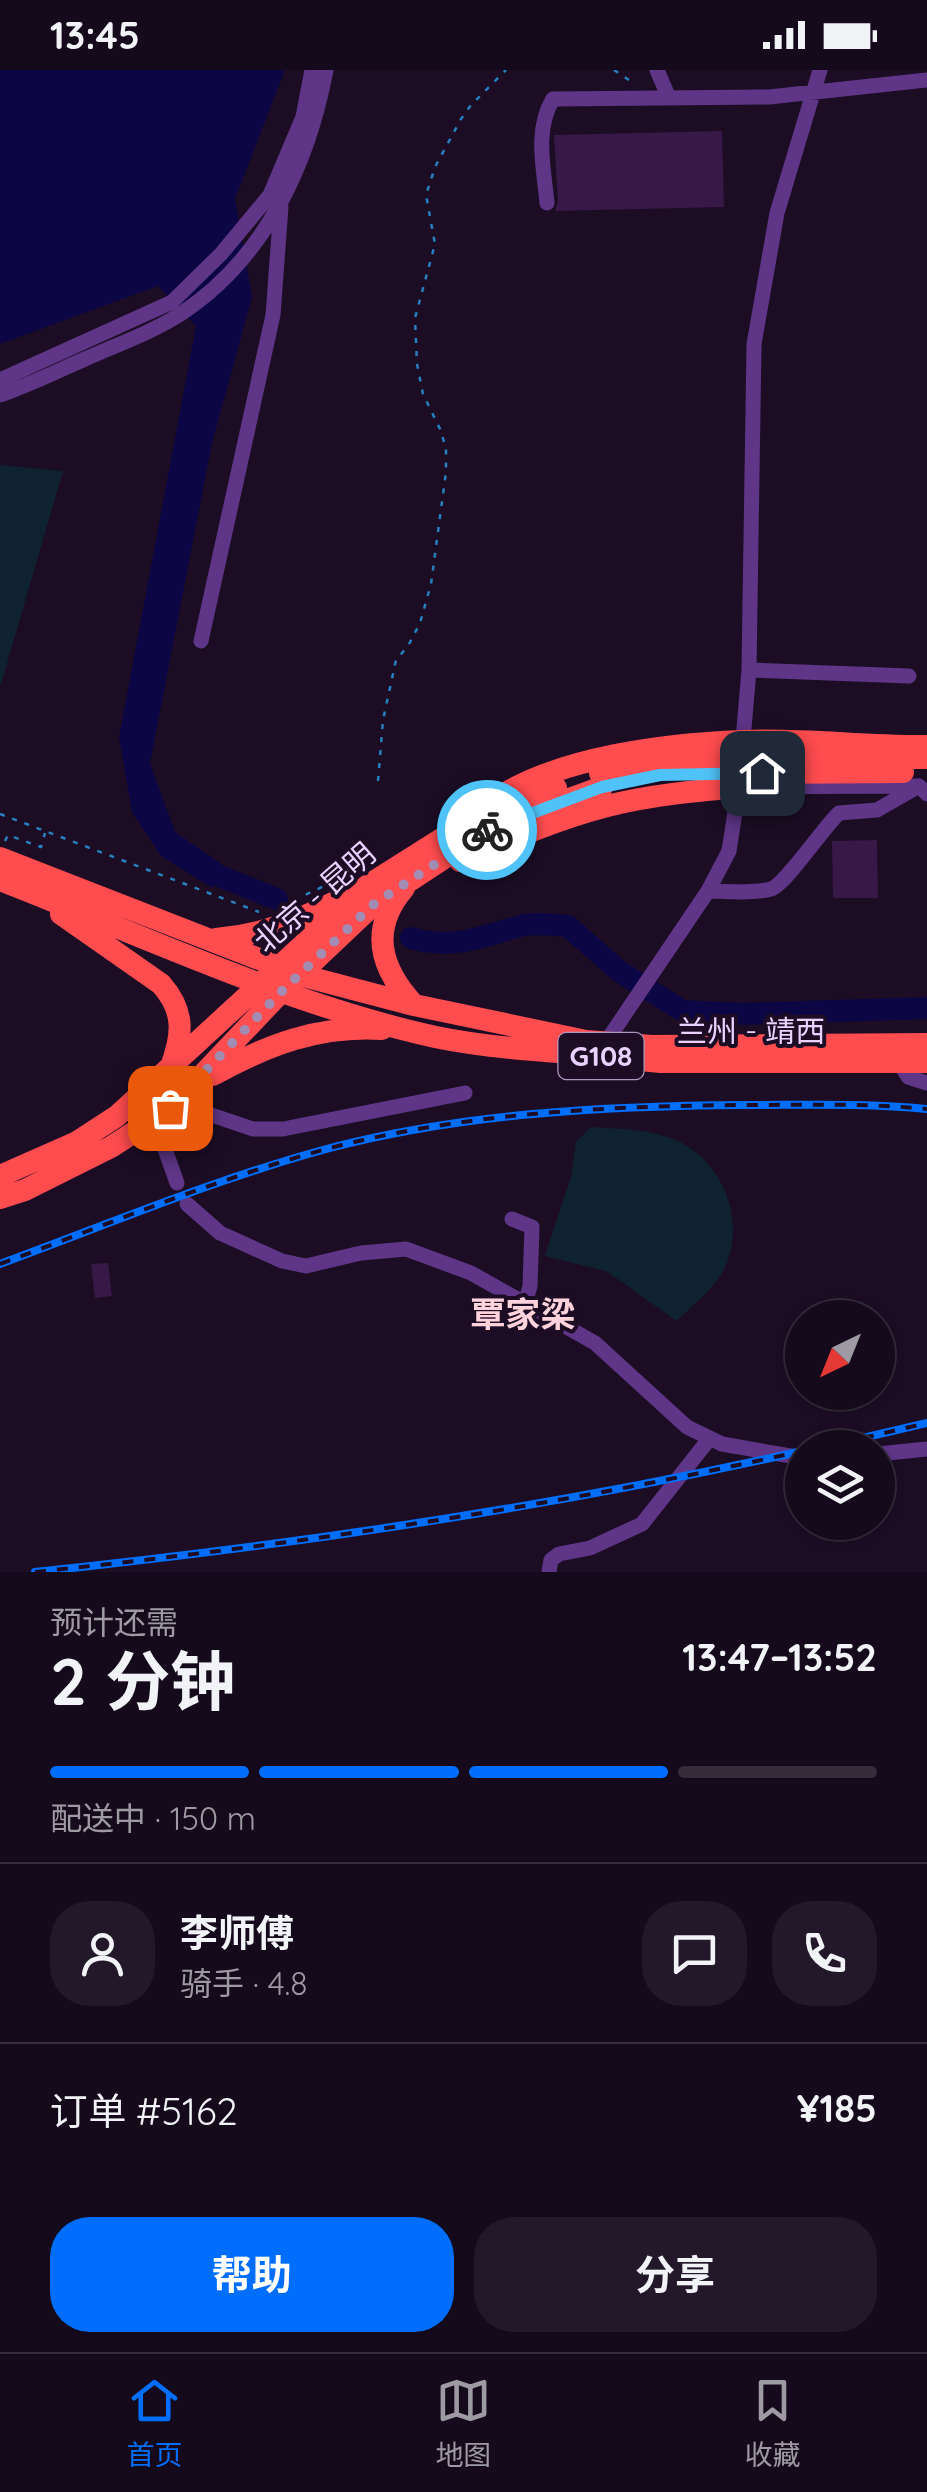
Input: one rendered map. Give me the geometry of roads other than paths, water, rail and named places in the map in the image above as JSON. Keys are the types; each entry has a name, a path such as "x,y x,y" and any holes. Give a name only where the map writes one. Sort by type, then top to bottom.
{"highway":[{"path":"414,1005 391,977 383,948 386,917 408,871 521,782 602,756 742,740 927,746"},
{"name":"北京 - 昆明","path":"281,979 367,886 408,871 490,828 601,780 675,762 828,755 927,758"},
{"name":"北京 - 昆明","path":"601,780 660,775 925,785"},
{"path":"408,871 605,806 666,794 739,787"},
{"name":"G108","path":"2,851 207,940 281,979"},
{"name":"北京 - 昆明","path":"281,979 374,904 408,871"},
{"name":"G108","path":"0,880 281,979"},
{"path":"207,940 276,929 367,886"},
{"path":"29,892 161,984 172,997 180,1014 181,1034 170,1070"},
{"path":"0,1176 77,1142 117,1116 281,979"},
{"path":"184,1095 281,979"},
{"name":"兰州 - 靖西","path":"281,979 606,1042 652,1046 927,1044"},
{"name":"兰州 - 靖西","path":"281,979 418,1034 490,1045 662,1062 927,1062"},
{"path":"0,1198 25,1190 110,1148 155,1120 184,1095 257,1050 306,1035 351,1029 418,1034"}],"street":[{"path":"0,395 176,308 230,274 262,234 302,117 312,70"},
{"path":"0,380 176,308 276,198 316,122 326,70"},
{"path":"656,70 669,98"},
{"path":"606,1042 708,892 729,851 739,787 748,670 754,344 777,214 820,70"},
{"path":"546,203 541,131 553,99 769,96 927,80"},
{"path":"201,641 272,315 276,198"},
{"path":"748,670 909,676"},
{"path":"739,787 925,785"},
{"path":"708,892 773,888 783,883 820,831 839,813 877,810 925,785"},
{"path":"899,1062 908,1077 927,1083"},
{"path":"184,1095 253,1128 283,1130 465,1092"},
{"path":"155,1120 177,1183"},
{"path":"187,1204 220,1232 282,1262 306,1266 406,1249 471,1273 595,1343 687,1428 722,1444 785,1455"},
{"path":"512,1219 532,1227 530,1286 525,1304"},
{"path":"549,1572 551,1560 559,1554 590,1548 642,1524 710,1438"},
{"path":"895,1452 927,1449"}],"waterway":[{"path":"194,862 202,869 277,899"},
{"path":"411,938 440,943 479,938 525,925 568,926 619,971 683,1011 743,1014 927,1008"}],"railway":[{"path":"0,1264 247,1173 330,1148 432,1127 640,1107 836,1105 927,1109"},
{"path":"895,1430 927,1423"},
{"path":"35,1572 421,1523 785,1455"}],"district":[{"name":"覃家梁","path":"523,1315"}]}
